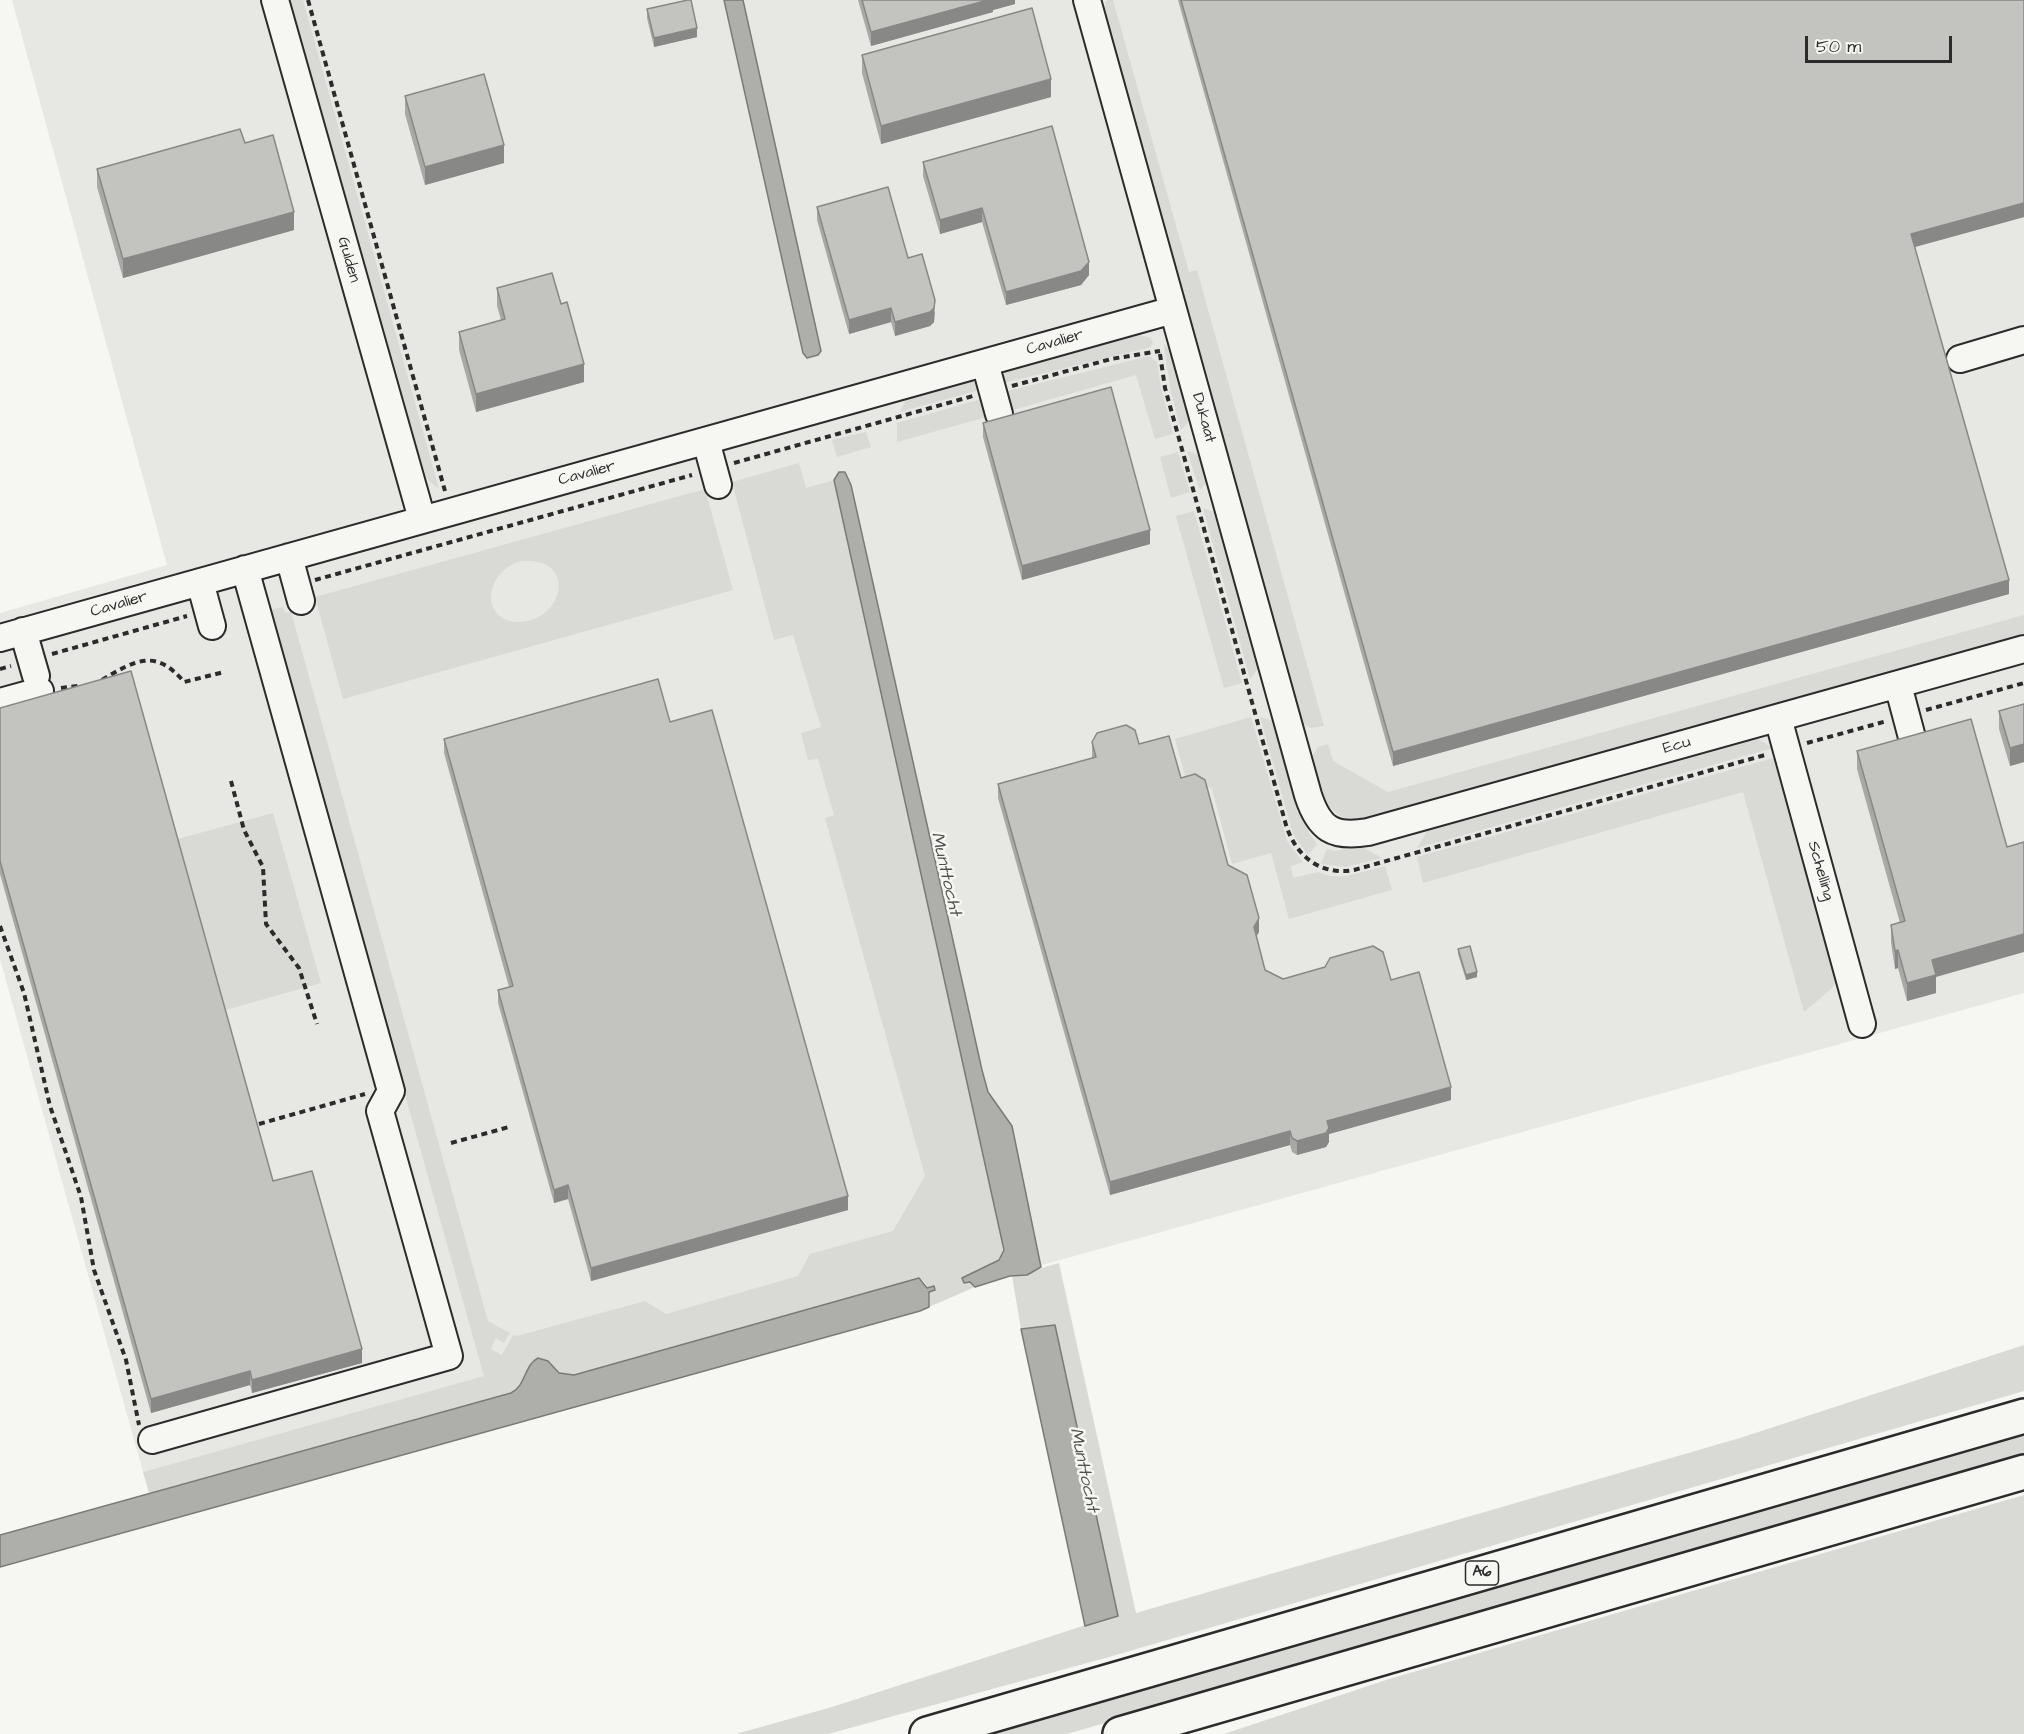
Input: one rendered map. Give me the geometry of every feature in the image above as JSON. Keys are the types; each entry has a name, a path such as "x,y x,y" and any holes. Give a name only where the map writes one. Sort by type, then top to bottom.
{"highway":[{"name":"A6","path":"927,1734 2024,1416"},
{"path":"1120,1734 2024,1472"}],"street":[{"name":"Gulden","path":"275,0 422,519"},
{"name":"Dukaat","path":"1087,0 1308,795 1319,821 1330,831"},
{"name":"Cavalier","path":"12,635 1173,310"},
{"path":"1960,359 2024,340"},
{"path":"986,363 996,402"},
{"path":"706,441 715,477"},
{"path":"289,557 299,593"},
{"path":"147,1438 449,1356 381,1111 391,1091 245,569"},
{"path":"200,582 210,618"},
{"path":"0,702 42,679 12,635"},
{"name":"Ecu","path":"1330,831 1353,835 1368,832 2024,649"},
{"path":"1898,685 1914,745"},
{"name":"Schelling","path":"1778,718 1862,1024"}],"path":[{"path":"308,0 446,494"},
{"name":"Dukaat","path":"996,402 1111,359 1160,351 1165,388 1288,831 1295,848 1305,858 1320,867"},
{"path":"299,593 715,477 996,402"},
{"path":"42,679 210,618"},
{"path":"97,682 136,661 166,664 184,682 224,672"},
{"path":"0,669 81,686"},
{"name":"Ecu","path":"1320,867 1342,872 1354,870 1775,752"},
{"path":"231,781 244,830 262,861 266,924 299,968 317,1024"},
{"path":"0,926 24,993 50,1106 81,1197 94,1270 126,1360 136,1416 147,1438"},
{"path":"259,1124 370,1093"},
{"path":"451,1143 509,1127"}],"shaded area":[{"path":"12,0 2024,0 2024,993 1024,1270 971,1240 143,1472 0,959 0,613 167,565"},
{"path":"289,0 303,0 439,489 428,480 418,463"},
{"path":"1107,0 1113,0 1189,272 1197,270 1324,726 1311,728 1300,722 1102,11"},
{"path":"1139,335 1151,338 1153,344 1148,348 1003,383 1005,373 1014,366 1122,337"},
{"path":"1164,344 1178,366 1190,407 1190,416 1181,430 1170,388"},
{"path":"1149,356 1157,362 1173,434 1155,439 1136,375 1009,411 1004,392"},
{"path":"964,380 977,383 983,389 900,412 907,397"},
{"path":"985,398 990,416 897,442 897,423"},
{"path":"866,432 871,447 837,457 832,440"},
{"path":"1187,451 1194,453 1204,461 1207,467 1207,479 1200,490"},
{"path":"1178,452 1190,492 1171,498 1160,457"},
{"path":"799,463 806,488 834,480 1001,1232 1003,1257 962,1278 964,1283 970,1281 975,1287 929,1307 929,1290 919,1278 574,1375 559,1373 548,1361 538,1358 519,1386 511,1393 149,1493 143,1472 484,1376 269,610 283,607 285,613 291,612 488,1321 510,1333 504,1343 496,1338 491,1349 502,1355 513,1335 517,1336 645,1301 666,1314 798,1276 810,1254 893,1231 925,1176 825,818 834,815 818,759 808,760 801,733 821,727 793,635 774,640 732,482"},
{"path":"705,489 733,590 343,699 315,597","holes":["521,561 539,562 551,568 558,578 559,589 555,601 547,611 535,619 519,622 506,620 492,606 493,585 508,567"]},
{"path":"1203,508 1217,513 1260,656 1258,669 1250,679"},
{"path":"1194,511 1242,683 1224,688 1176,516"},
{"path":"2024,615 2024,638 1357,822 1337,813 1330,807 1320,791 1310,760 1318,747 1328,744 1333,761 1388,792"},
{"path":"1251,717 1287,841 1303,862 1291,866 1293,878 1318,872 1330,876 1347,876 1385,866 1392,890 1289,919 1271,853 1232,864 1212,789 1196,780 1187,783 1175,739"},
{"path":"1260,717 1273,721 1280,729 1309,833 1317,844 1308,855 1293,834"},
{"path":"1754,737 1773,748 1417,848 1429,828"},
{"path":"1777,757 1837,980 1832,988 1804,1012 1743,792 1423,883 1417,857"},
{"path":"273,813 321,983 222,1011 174,840"},
{"path":"1362,847 1382,858 1345,867 1321,864 1327,849 1334,851"},
{"path":"1059,1263 1136,1613 1740,1438 2024,1345 2024,1391 1109,1657 828,1734 736,1734 832,1707 1117,1615 1027,1328 1021,1329 1012,1276"},
{"path":"2024,1429 2024,1457 1067,1734 977,1734"},
{"path":"2024,1495 2024,1734 1224,1734 1389,1679"}],"water":[{"path":"724,0 743,0 821,351 818,355 807,358 803,353"},
{"path":"839,472 845,472 851,485 982,1070 988,1092 1012,1126 1041,1267 1027,1275 1010,1276 975,1287 970,1282 964,1283 962,1278 999,1260 1004,1250 834,480"},
{"path":"919,1278 927,1288 934,1286 935,1290 929,1292 929,1307 920,1311 0,1567 0,1535 511,1393 520,1386 530,1365 538,1358 548,1361 559,1373 574,1375"},
{"name":"Munttocht","path":"1055,1325 1118,1616 1085,1626 1021,1329"}],"building":[{"path":"691,0 697,28 654,38 647,9"},
{"path":"862,0 988,0 871,32"},
{"path":"1181,0 2024,0 2024,203 1911,234 2009,580 1393,752"},
{"path":"1032,8 1051,79 881,126 862,55"},
{"path":"484,74 504,145 425,167 405,96"},
{"path":"1052,126 1089,262 1081,271 1006,292 982,208 940,220 923,162"},
{"path":"240,129 245,143 273,135 294,212 123,259 97,169"},
{"path":"888,187 908,258 922,254 935,300 934,308 930,312 895,322 891,308 849,320 817,207"},
{"path":"552,273 561,304 567,302 584,364 476,394 459,332 505,319 497,288"},
{"path":"1111,387 1150,530 1022,566 983,423"},
{"path":"131,671 273,1181 312,1171 362,1349 252,1380 250,1371 151,1399 0,861 0,708"},
{"path":"658,679 670,722 712,710 848,1196 591,1268 568,1185 554,1190 498,990 513,986 444,739"},
{"path":"2024,704 2024,744 2010,748 1999,711"},
{"path":"1971,719 2007,847 2024,842 2024,934 1932,960 1936,975 1907,983 1898,950 1895,951 1891,925 1905,921 1857,751"},
{"path":"1126,725 1135,730 1139,744 1169,736 1181,778 1195,774 1205,780 1228,865 1247,875 1259,918 1254,927 1265,970 1283,979 1325,967 1330,958 1373,946 1383,952 1391,980 1419,972 1451,1087 1327,1121 1329,1128 1326,1133 1297,1141 1292,1138 1290,1131 1110,1182 998,784 1096,757 1092,742 1097,733"},
{"path":"1470,946 1477,972 1466,975 1458,949"}]}
